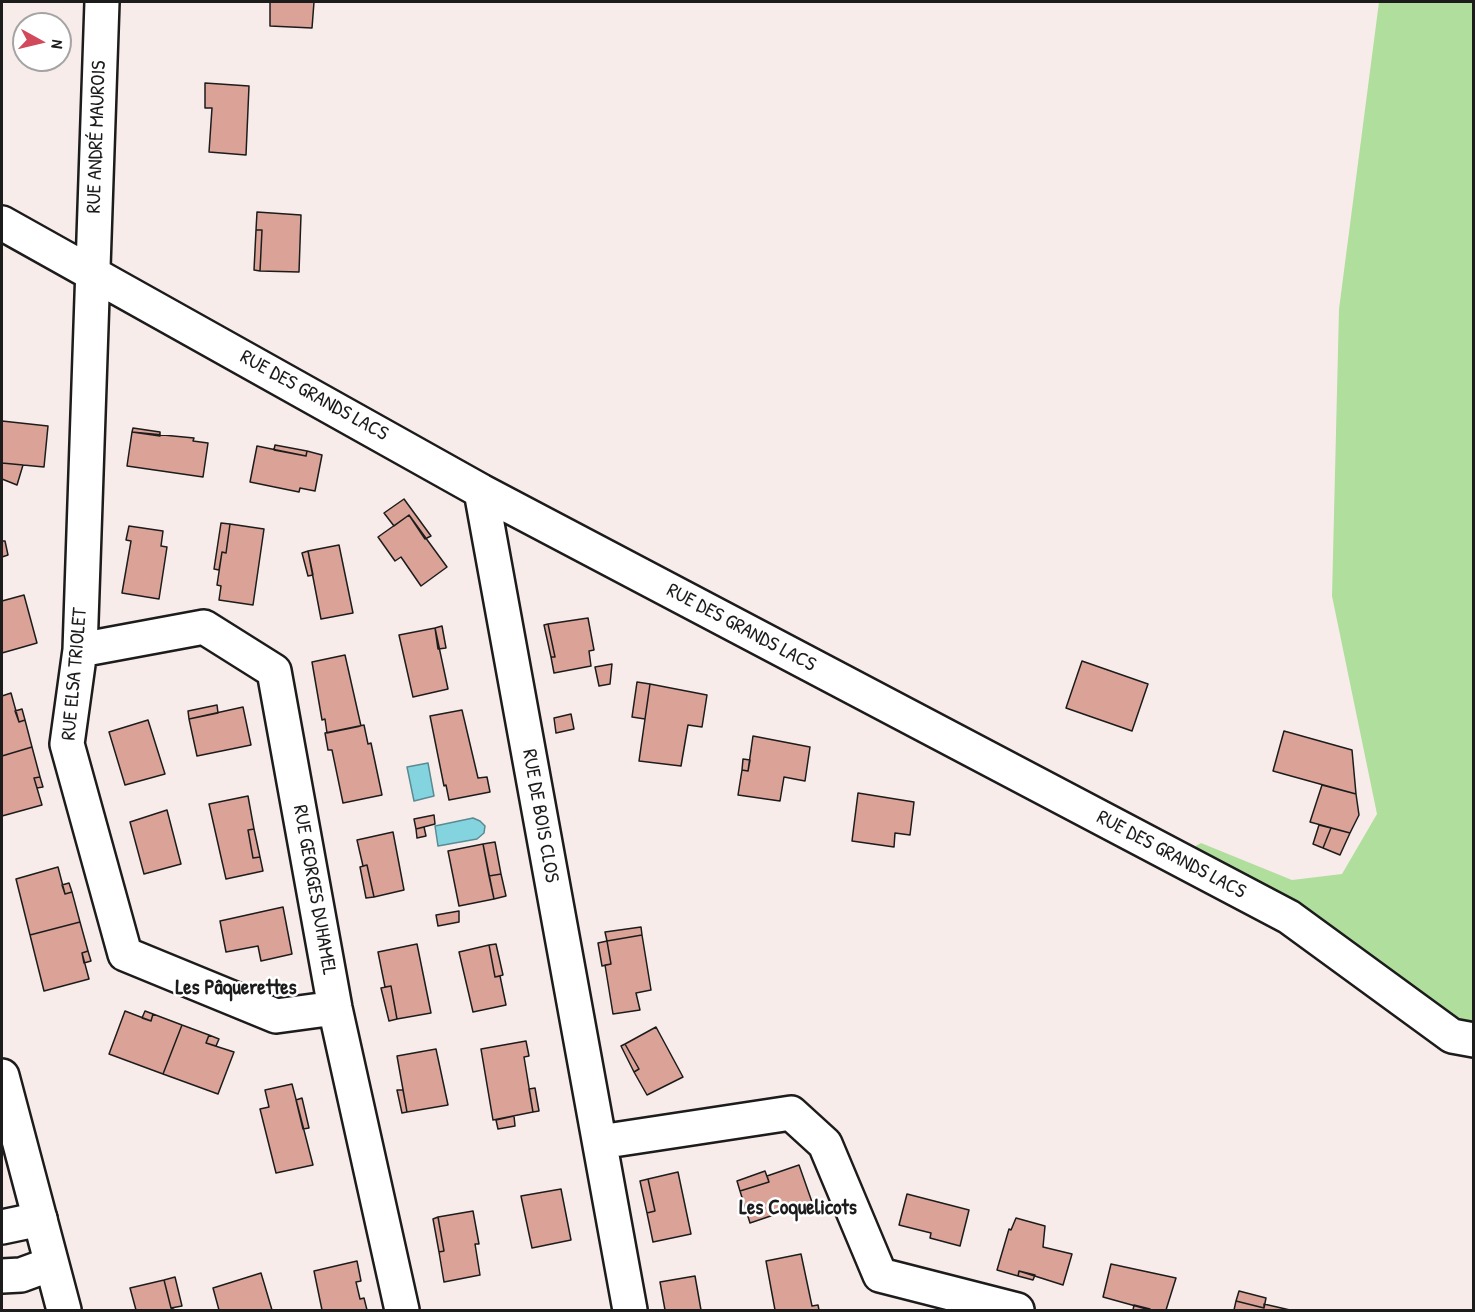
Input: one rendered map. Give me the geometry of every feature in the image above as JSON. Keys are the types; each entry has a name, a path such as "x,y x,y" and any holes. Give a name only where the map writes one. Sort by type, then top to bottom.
{"street":[{"name":"RUE ANDRÉ MAUROIS","path":"93,272 102,2"},
{"name":"RUE DES GRANDS LACS","path":"2,223 481,491 1289,917 1452,1036 1473,1040"},
{"name":"RUE ELSA TRIOLET","path":"93,272 80,650 67,744 125,954 276,1016 335,1008"},
{"name":"RUE DE BOIS CLOS","path":"481,491 630,1311"},
{"name":"RUE GEORGES DUHAMEL","path":"80,650 204,627 274,671 335,1008 402,1311"},
{"path":"2,1076 64,1311"},
{"path":"600,1142 790,1113 825,1144 880,1275 1017,1311"},
{"path":"2,1227 40,1220"},
{"path":"2,1276 21,1275 51,1264"}],"green space":[{"path":"1379,2 1473,2 1473,1026 1456,1022 1185,852 1201,843 1292,880 1342,874 1377,814 1332,596 1339,309"}],"water":[{"path":"428,763 434,796 414,801 407,767"},
{"path":"473,818 485,826 484,833 477,839 438,846 435,826"}],"building":[{"path":"270,2 314,2 312,28 270,26"},
{"path":"205,83 249,86 246,155 209,152 212,108 205,108"},
{"path":"257,212 301,215 299,272 260,271 262,230 256,230"},
{"path":"256,230 262,230 260,271 254,270"},
{"path":"2,421 48,426 44,467 2,463"},
{"path":"133,428 160,432 160,436 132,432"},
{"path":"132,432 194,438 193,441 208,443 203,477 127,466"},
{"path":"275,445 307,451 306,456 274,450"},
{"path":"257,446 306,456 307,451 322,455 315,491 300,488 299,492 250,482"},
{"path":"2,463 23,465 17,485 2,479"},
{"path":"404,499 431,536 425,539 409,515 394,526 384,513"},
{"path":"409,515 447,567 421,586 401,557 395,561 378,537"},
{"path":"221,523 230,524 226,553 222,552 219,570 214,569"},
{"path":"230,524 264,529 253,605 219,600 221,586 217,585 222,552 226,553"},
{"path":"129,526 163,531 161,546 167,547 159,599 122,593 131,541 126,540"},
{"path":"2,541 5,541 8,555 2,557"},
{"path":"339,545 353,613 321,619 308,551"},
{"path":"308,551 313,575 308,576 302,553"},
{"path":"24,595 37,643 2,653 2,601"},
{"path":"588,618 594,650 589,651 591,666 554,673 551,657 555,657 548,624"},
{"path":"548,624 555,657 551,657 544,625"},
{"path":"442,626 446,648 438,649 435,628"},
{"path":"435,628 448,689 413,697 399,635"},
{"path":"345,655 361,726 327,733 325,719 322,720 312,662"},
{"path":"1082,661 1148,684 1132,731 1066,708"},
{"path":"612,664 610,684 599,686 595,667"},
{"path":"637,682 650,684 645,719 632,717"},
{"path":"650,684 707,695 702,727 688,725 681,766 639,761"},
{"path":"11,693 19,722 25,720 32,747 2,756 2,696"},
{"path":"217,705 218,713 189,719 188,711"},
{"path":"243,707 251,745 197,756 189,719"},
{"path":"22,709 25,720 19,722 15,711"},
{"path":"462,710 478,778 487,777 490,792 449,800 430,716"},
{"path":"571,714 574,729 556,733 554,718"},
{"path":"148,720 165,774 125,785 109,732"},
{"path":"364,725 368,744 371,743 382,795 343,803 332,750 328,750 325,733"},
{"path":"1284,731 1352,750 1356,794 1273,771"},
{"path":"753,736 810,747 805,781 784,777 780,801 738,795 742,770 748,771"},
{"path":"32,747 40,777 34,778 42,805 2,816 2,756"},
{"path":"743,759 750,760 748,771 742,770"},
{"path":"40,777 43,787 37,788 34,778"},
{"path":"1322,785 1356,794 1359,815 1350,833 1310,822"},
{"path":"858,793 914,802 910,835 895,833 894,847 852,841"},
{"path":"248,796 254,829 248,830 253,858 260,857 263,871 226,879 209,804"},
{"path":"167,810 181,864 144,874 130,822"},
{"path":"434,815 435,824 416,829 414,819"},
{"path":"1319,825 1331,828 1323,848 1313,844"},
{"path":"424,827 426,836 417,838 416,829"},
{"path":"1331,828 1350,833 1340,855 1323,848"},
{"path":"254,829 260,857 253,858 248,830"},
{"path":"393,832 404,890 374,897 367,865 363,866 357,840"},
{"path":"495,842 501,874 489,876 483,844"},
{"path":"483,844 494,899 459,906 448,851"},
{"path":"367,865 374,897 366,898 360,867"},
{"path":"58,867 65,894 72,892 80,922 30,935 16,879"},
{"path":"501,874 506,896 494,899 489,876"},
{"path":"69,883 72,892 65,894 62,885"},
{"path":"283,907 292,954 261,961 258,946 226,952 220,921"},
{"path":"459,911 459,922 438,926 436,915"},
{"path":"80,922 88,951 82,953 89,979 44,991 30,935"},
{"path":"641,927 642,935 607,941 605,932"},
{"path":"642,935 651,990 636,993 640,1010 613,1014 605,965 611,964 607,941"},
{"path":"607,941 611,964 602,966 598,943"},
{"path":"417,944 431,1013 397,1019 391,986 385,987 378,952"},
{"path":"496,944 503,975 495,977 489,945"},
{"path":"489,945 495,977 500,976 506,1005 473,1012 459,952"},
{"path":"88,951 91,961 84,963 82,953"},
{"path":"391,986 397,1019 389,1021 381,988"},
{"path":"125,1011 151,1021 153,1014 182,1025 163,1074 109,1054"},
{"path":"145,1011 153,1014 151,1021 142,1018"},
{"path":"182,1025 209,1035 206,1043 234,1052 218,1094 163,1074"},
{"path":"656,1027 683,1077 647,1095 634,1072 639,1069 625,1044"},
{"path":"209,1035 219,1039 216,1046 206,1043"},
{"path":"526,1041 529,1056 524,1057 533,1112 493,1120 481,1049"},
{"path":"625,1044 639,1069 634,1072 621,1046"},
{"path":"436,1049 448,1105 407,1112 397,1056"},
{"path":"292,1084 313,1165 276,1173 260,1109 269,1107 265,1090"},
{"path":"535,1088 539,1111 533,1112 529,1089"},
{"path":"397,1090 403,1090 407,1112 402,1113"},
{"path":"302,1098 309,1128 303,1129 296,1100"},
{"path":"514,1116 515,1126 498,1129 496,1120"},
{"path":"799,1165 812,1202 750,1223 740,1191 769,1182 767,1176"},
{"path":"765,1171 769,1182 740,1191 737,1181"},
{"path":"678,1172 691,1234 653,1242 647,1213 655,1211 648,1179"},
{"path":"648,1179 655,1211 647,1213 640,1181"},
{"path":"561,1189 571,1240 532,1248 521,1196"},
{"path":"907,1194 969,1210 960,1246 930,1238 931,1233 899,1225"},
{"path":"473,1211 479,1244 475,1244 480,1275 444,1282 439,1252 444,1251 438,1217"},
{"path":"438,1217 444,1251 439,1252 433,1219"},
{"path":"1016,1218 1045,1226 1043,1247 1072,1254 1063,1285 1019,1271 1018,1276 997,1270 1009,1229 1011,1230"},
{"path":"801,1254 812,1306 818,1305 819,1310 775,1310 766,1261"},
{"path":"357,1261 361,1281 356,1282 360,1299 364,1298 367,1310 322,1310 314,1271"},
{"path":"1111,1264 1176,1278 1166,1310 1150,1310 1103,1297"},
{"path":"1019,1271 1035,1275 1033,1280 1018,1276"},
{"path":"261,1273 272,1310 219,1310 213,1288"},
{"path":"695,1276 701,1310 665,1310 660,1282"},
{"path":"175,1277 182,1306 171,1308 164,1280"},
{"path":"164,1280 171,1308 175,1310 136,1310 130,1288"},
{"path":"1239,1291 1266,1298 1264,1308 1236,1301"},
{"path":"1236,1301 1264,1308 1264,1304 1290,1310 1234,1310"},
{"path":"1134,1305 1150,1309 1150,1310 1133,1310"}],"district":[{"name":"Les Pâquerettes","path":"236,988"},
{"name":"Les Coquelicots","path":"798,1208"}]}
